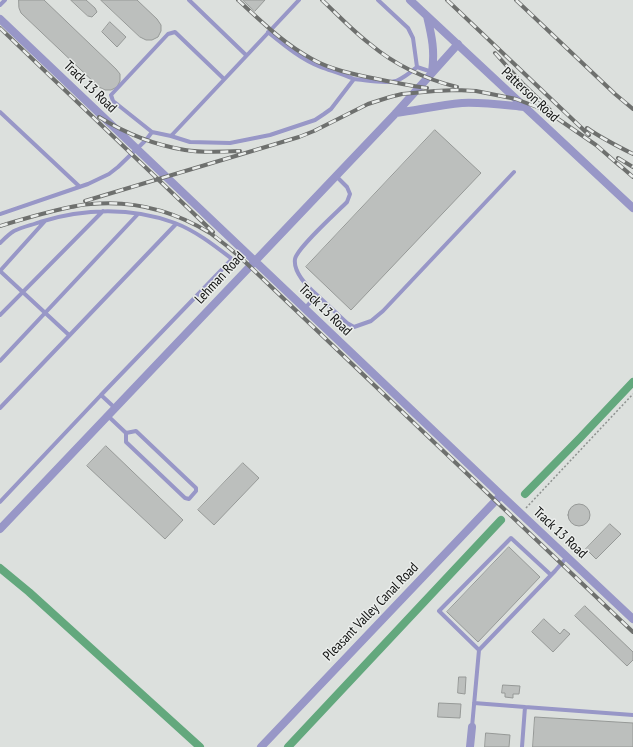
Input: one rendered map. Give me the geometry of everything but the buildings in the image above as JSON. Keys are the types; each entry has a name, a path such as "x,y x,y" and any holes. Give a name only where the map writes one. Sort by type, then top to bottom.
{"street":[{"name":"Patterson Road","path":"410,0 633,208"},
{"path":"427,16 434,48 432,72"},
{"name":"Track 13 Road","path":"0,18 136,149 633,619"},
{"name":"Lehman Road","path":"0,529 396,113 458,44"},
{"path":"396,113 464,103 498,104 524,107"},
{"name":"Pleasant Valley Canal Road","path":"261,747 501,495"},
{"path":"470,747 472,727"}],"lane":[{"path":"0,5 5,0"},
{"path":"189,0 246,55"},
{"path":"171,136 298,0"},
{"path":"378,0 408,28 413,38 417,67"},
{"path":"224,79 175,32 168,34 110,95 113,101 152,132 190,142 230,143 270,136 315,120 331,109 354,79"},
{"path":"268,32 285,46 319,67 354,79 384,82 395,81 417,67"},
{"path":"417,67 432,72"},
{"path":"0,112 80,187"},
{"path":"0,214 80,187 109,174 118,167 152,132"},
{"path":"335,176 346,187 350,194 346,202 304,245 294,260 297,271 306,284 347,323 354,327 371,321 383,311 514,172"},
{"path":"0,315 103,211"},
{"path":"0,243 14,231 46,220 81,212 124,212 151,216 176,224 211,243 232,259 0,502"},
{"path":"0,361 138,214"},
{"path":"46,220 0,271 69,335"},
{"path":"0,408 176,224"},
{"path":"305,308 317,295"},
{"path":"101,395 115,408"},
{"path":"108,416 126,433 126,442 185,498 189,499 196,491 196,488 136,431 126,433"},
{"path":"479,650 439,611 510,538 551,575"},
{"path":"472,727 479,650 567,557"},
{"path":"474,703 633,715"},
{"path":"522,747 525,708"}],"path":[{"path":"521,513 633,394"}],"waterway":[{"path":"525,494 633,382"},
{"path":"288,747 501,520"},
{"path":"0,568 29,592 200,747"}],"railway":[{"path":"238,0 282,39 320,63 337,70 427,88"},
{"path":"322,0 358,34 380,52 400,65 433,80 457,87"},
{"path":"447,0 589,135"},
{"path":"516,0 615,94 633,109"},
{"path":"0,28 213,232"},
{"path":"495,53 524,85 550,110"},
{"path":"85,201 299,137 368,104 390,97 402,94 435,91 476,91 516,99 545,110 596,145 620,166"},
{"path":"99,117 140,138 173,148 206,152 240,151"},
{"path":"587,128 603,139 633,154"},
{"path":"618,158 633,167"},
{"path":"617,163 633,177"},
{"path":"0,226 71,207 86,204 107,203 138,206 168,213 196,225 210,233 241,258 633,632"}]}
